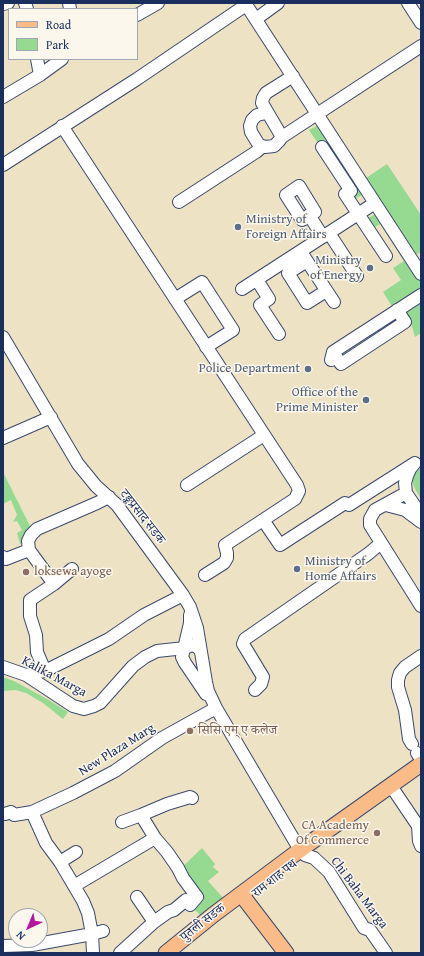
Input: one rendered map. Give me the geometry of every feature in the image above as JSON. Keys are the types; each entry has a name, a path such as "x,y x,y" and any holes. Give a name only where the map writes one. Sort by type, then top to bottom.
{"main road":[{"name":"राम शाह पथ","path":"244,897 302,853 418,755"},
{"name":"राम शाह पथ","path":"302,853 421,774"},
{"name":"पुतली सडक","path":"166,953 244,897"},
{"path":"179,953 244,897 286,953"}],"street":[{"path":"3,4 8,3"},
{"path":"138,14 158,3"},
{"path":"256,19 278,3"},
{"path":"408,3 421,23"},
{"path":"3,166 62,126 138,78 246,4 375,203 419,266"},
{"path":"266,113 257,115 252,120 250,126 251,132 260,145 268,148 279,142 282,136 421,46"},
{"path":"37,60 40,75"},
{"path":"3,96 40,75 61,60"},
{"path":"282,136 266,113 262,103 266,93 293,76"},
{"path":"62,126 297,485 299,491 295,499 224,545 227,553 224,562 205,575"},
{"path":"179,202 256,152 262,146"},
{"path":"322,147 351,191 345,194 386,256"},
{"path":"326,291 307,304 288,273 326,235 375,203"},
{"path":"309,215 357,276"},
{"path":"242,289 304,256"},
{"path":"304,256 334,302"},
{"path":"257,280 269,299 260,305 278,334"},
{"path":"175,299 202,282 233,330 206,347"},
{"path":"332,356 421,295"},
{"name":"टङ्कप्रसाद सडक","path":"3,337 86,475 124,514 183,595 190,608 199,635 201,656 207,687 216,708"},
{"path":"3,438 51,417"},
{"path":"187,485 264,435"},
{"path":"263,520 280,545 345,503 349,505 418,460"},
{"path":"418,460 410,469 405,483 406,493 421,515"},
{"path":"406,493 375,510 370,519 370,525 421,606"},
{"path":"54,584 29,550 28,541 31,535 37,528 109,497"},
{"path":"386,505 405,510 421,522"},
{"path":"255,690 263,681 263,677 243,644 245,639 362,558 381,543"},
{"path":"3,557 6,559 29,550"},
{"path":"45,671 37,652 36,635 30,616 30,600 54,584 72,569"},
{"path":"26,675 45,671 109,639 144,615 183,595"},
{"path":"185,663 182,657 190,623 190,608"},
{"path":"166,649 179,656 185,663 190,666 194,666 201,656 197,647 192,645 185,648"},
{"name":"Kalika Marga","path":"3,667 26,675 73,706 84,709 100,703 133,666 151,654 166,649 185,648"},
{"path":"418,755 409,739 405,710 398,686 398,680 404,667 421,656"},
{"name":"टङ्कप्रसाद सडक","path":"185,663 216,708 302,853"},
{"name":"New Plaza Marg","path":"5,814 11,812 14,815 32,812 73,793 115,771 162,738 216,708"},
{"path":"395,792 418,826 418,841 421,846"},
{"path":"122,822 167,804 190,797 192,798"},
{"path":"32,812 46,843 60,862 83,901 97,932 93,953"},
{"path":"120,953 154,922 168,912 174,910 186,900 190,905 197,897 167,852 155,838 141,815"},
{"path":"74,886 155,838"},
{"path":"60,862 76,852"},
{"name":"Chi Baha Marga","path":"302,853 314,858 329,872 364,928 370,930 386,953"},
{"path":"244,897 240,892 261,876"},
{"path":"137,897 154,922"},
{"path":"48,942 97,932"}],"green space":[{"path":"318,125 362,195 353,200 350,196 357,192 326,141 319,145 309,130"},
{"path":"387,164 421,215 421,252 416,255 366,178"},
{"path":"377,215 421,282 421,294 395,311 383,292 401,280 393,268 404,261 380,224 372,229 367,218"},
{"path":"421,303 421,333 415,337 411,323 405,314"},
{"path":"416,468 421,469 421,499 412,481 412,476"},
{"path":"3,472 33,532 28,542 20,544 17,533 22,530 17,521 13,522 17,515 11,500 3,504"},
{"path":"3,677 14,681 68,712 63,719 43,703 26,693 16,690 3,691"},
{"path":"202,848 215,864 213,867 219,872 208,881 226,901 201,916 194,909 193,902 176,873"}],"place":[{"name":"Ministry of Foreign Affairs","path":"238,227"},
{"name":"Ministry of Energy","path":"370,268"},
{"name":"Police Department","path":"308,369"},
{"name":"Office of the Prime Minister","path":"366,400"},
{"name":"Ministry of Home Affairs","path":"297,569"},
{"name":"loksewa ayoge","path":"26,572"},
{"name":"सिसि एम् ए कलेज","path":"190,731"},
{"name":"CA Academy Of Commerce","path":"377,833"}]}
